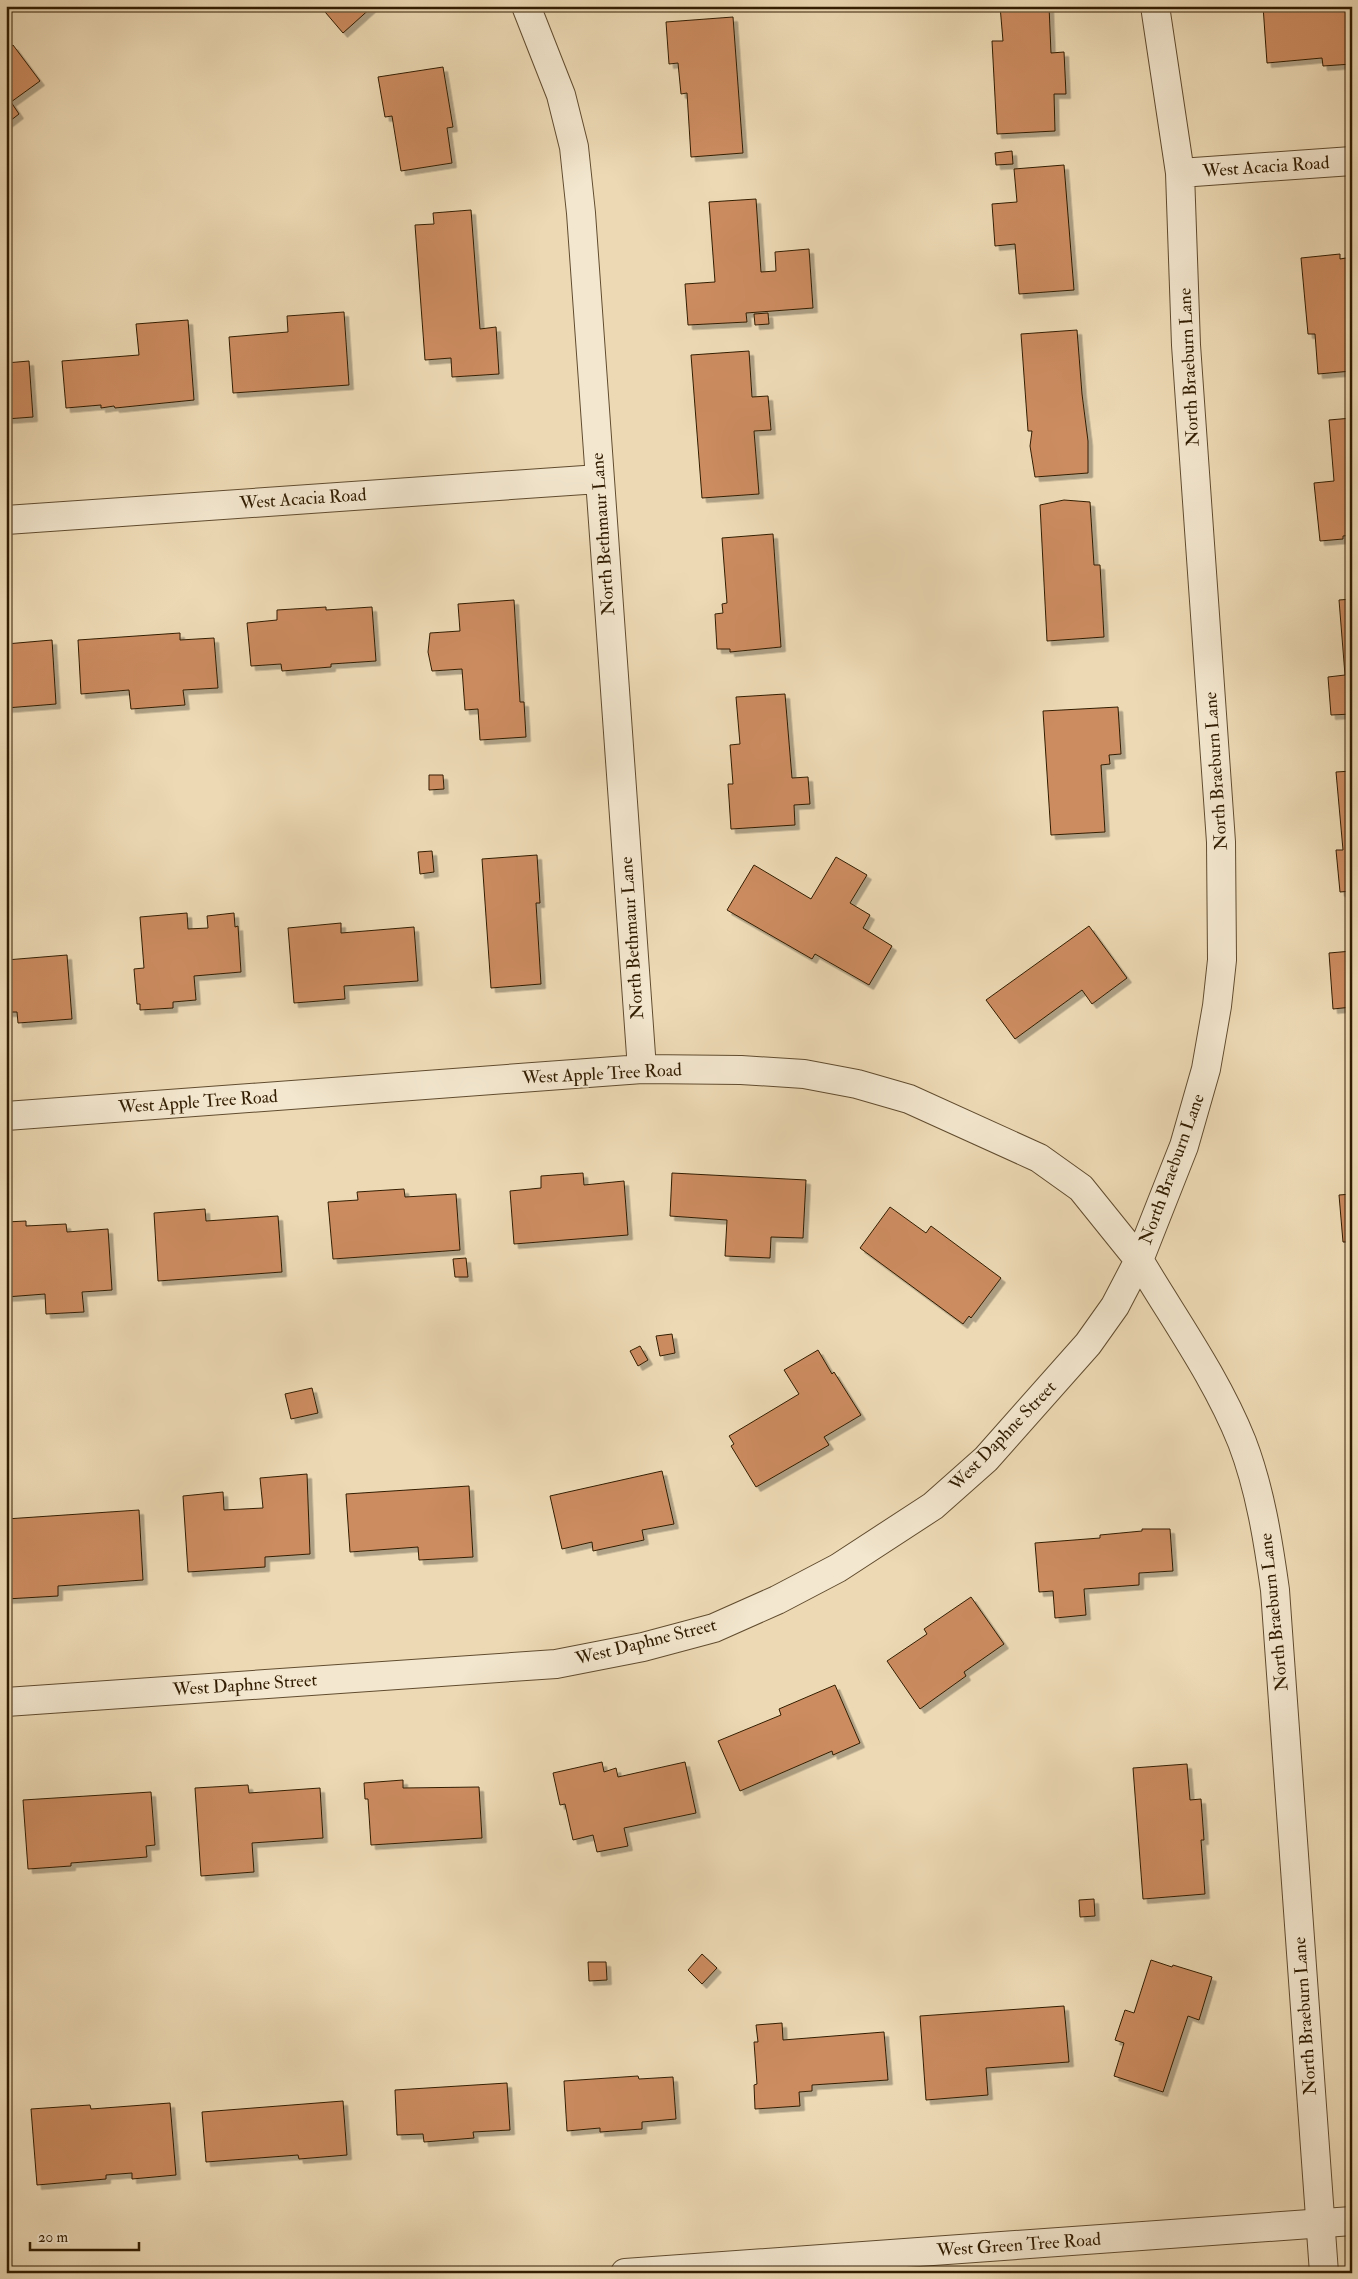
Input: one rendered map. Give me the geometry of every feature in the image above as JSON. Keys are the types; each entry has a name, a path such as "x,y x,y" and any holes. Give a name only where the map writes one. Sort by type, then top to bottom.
{"street":[{"name":"North Bethmaur Lane","path":"526,6 561,95 574,147 581,213 642,1069"},
{"name":"North Braeburn Lane","path":"1155,6 1180,173 1186,345 1221,842 1222,960 1206,1069 1184,1146 1139,1260 1215,1385 1242,1441 1258,1493 1268,1541 1275,1590 1324,2273"},
{"name":"West Acacia Road","path":"1180,173 1352,162"},
{"name":"West Acacia Road","path":"6,520 599,479"},
{"name":"West Apple Tree Road","path":"6,1116 642,1069 740,1070 804,1074 857,1084 909,1099 1038,1158 1081,1188 1139,1260"},
{"name":"West Daphne Street","path":"6,1702 556,1664 643,1647 714,1628 777,1600 838,1568 933,1506 986,1458 1088,1344 1115,1306 1139,1260"},
{"name":"West Green Tree Road","path":"625,2273 1352,2221"}],"building":[{"path":"320,6 373,6 343,33"},
{"path":"1000,6 1049,6 1051,53 1064,52 1066,94 1054,94 1055,131 997,134 992,41 1003,41"},
{"path":"1263,6 1352,6 1352,64 1323,66 1322,58 1267,63"},
{"path":"733,17 743,153 691,157 687,93 681,94 678,63 669,64 666,22"},
{"path":"13,45 40,81 11,102 19,114 6,124 6,50"},
{"path":"443,67 453,127 447,128 452,163 401,171 392,116 385,117 378,77"},
{"path":"1012,151 1013,164 996,165 995,153"},
{"path":"1064,165 1074,290 1019,294 1015,244 995,246 992,204 1017,202 1014,169"},
{"path":"756,199 761,272 776,271 775,252 809,249 813,308 746,313 747,322 688,325 685,284 715,282 709,202"},
{"path":"471,210 480,329 496,327 499,374 452,377 451,358 425,360 415,225 434,224 433,213"},
{"path":"1340,254 1340,259 1352,257 1352,371 1318,374 1315,334 1308,334 1301,258"},
{"path":"344,312 349,385 233,393 229,337 288,332 287,316"},
{"path":"768,313 769,324 755,325 754,314"},
{"path":"188,320 194,400 115,408 114,406 101,408 101,405 66,408 62,361 139,355 136,324"},
{"path":"1077,330 1088,441 1088,473 1035,477 1030,446 1032,431 1028,431 1021,334"},
{"path":"749,351 752,397 768,396 771,430 754,431 759,494 702,498 691,355"},
{"path":"29,361 33,417 6,419 6,363"},
{"path":"1352,418 1352,535 1343,536 1343,539 1320,541 1314,483 1334,481 1329,420"},
{"path":"1064,500 1090,502 1094,565 1100,565 1104,637 1047,641 1040,505"},
{"path":"773,534 781,647 730,652 730,649 717,649 715,614 723,613 722,604 727,603 722,538"},
{"path":"1352,599 1352,714 1331,715 1328,677 1345,675 1339,600"},
{"path":"514,600 520,702 524,702 526,737 480,740 478,709 465,710 462,669 432,671 428,652 430,633 460,631 458,604"},
{"path":"326,607 326,610 372,607 376,661 331,664 331,667 282,671 281,664 251,666 247,623 277,620 277,610"},
{"path":"180,633 180,640 214,638 218,688 183,690 185,705 131,709 129,690 81,694 78,640"},
{"path":"52,640 56,704 6,708 6,644"},
{"path":"785,694 792,778 808,777 810,804 794,805 795,825 731,829 728,784 733,784 730,745 740,744 736,697"},
{"path":"1118,707 1121,754 1109,755 1110,764 1101,765 1105,832 1051,835 1043,711"},
{"path":"1352,771 1352,891 1340,892 1336,850 1343,850 1336,772"},
{"path":"429,775 443,775 444,789 429,790"},
{"path":"432,851 434,872 420,874 418,852"},
{"path":"537,855 540,903 536,903 541,984 491,988 482,859"},
{"path":"836,857 867,875 850,903 870,915 863,928 892,946 869,985 815,954 812,959 727,910 754,865 811,899"},
{"path":"187,913 188,929 208,928 207,916 234,913 235,927 238,926 241,972 194,976 196,1000 173,1002 173,1008 140,1010 140,1004 137,1004 134,969 144,968 140,917"},
{"path":"341,923 341,933 414,927 418,981 344,986 345,999 294,1003 288,928"},
{"path":"1089,926 1127,978 1092,1004 1082,990 1015,1039 986,1000"},
{"path":"1352,951 1352,1007 1333,1009 1329,953"},
{"path":"67,955 72,1019 18,1023 17,1012 6,1012 6,960"},
{"path":"583,1173 584,1185 624,1181 628,1235 514,1244 510,1191 541,1188 541,1176"},
{"path":"672,1173 806,1180 803,1238 771,1237 770,1258 725,1256 727,1220 670,1216"},
{"path":"404,1189 405,1197 456,1194 460,1250 333,1259 328,1202 358,1200 357,1192"},
{"path":"1352,1194 1352,1242 1343,1242 1339,1195"},
{"path":"890,1207 926,1233 931,1226 1001,1278 971,1318 969,1316 963,1324 860,1248"},
{"path":"205,1209 206,1221 278,1216 282,1272 158,1281 154,1213"},
{"path":"26,1221 26,1226 66,1224 67,1232 108,1229 112,1290 82,1292 84,1312 46,1314 45,1294 6,1297 6,1222"},
{"path":"466,1258 468,1277 455,1277 453,1259"},
{"path":"672,1334 675,1353 660,1356 656,1336"},
{"path":"640,1346 648,1360 638,1366 630,1351"},
{"path":"818,1350 832,1374 834,1372 861,1415 824,1437 829,1445 756,1487 731,1446 734,1444 729,1436 799,1394 784,1370"},
{"path":"312,1388 318,1413 291,1419 285,1394"},
{"path":"662,1471 674,1524 642,1530 644,1540 593,1551 592,1542 562,1549 550,1496"},
{"path":"307,1474 310,1554 265,1557 265,1567 188,1572 183,1496 223,1492 224,1510 263,1508 260,1478"},
{"path":"469,1486 473,1557 419,1560 418,1547 350,1552 346,1494"},
{"path":"139,1510 143,1580 58,1586 58,1596 6,1599 6,1519"},
{"path":"1142,1529 1170,1529 1173,1571 1139,1573 1139,1585 1084,1589 1086,1615 1055,1618 1053,1591 1039,1592 1035,1543 1100,1538 1100,1535 1142,1531"},
{"path":"971,1597 1004,1644 964,1672 966,1676 920,1709 887,1661 927,1634 924,1629"},
{"path":"835,1685 860,1743 833,1755 832,1751 740,1791 718,1741 781,1715 779,1709"},
{"path":"602,1762 604,1772 616,1768 618,1777 685,1762 696,1813 624,1828 628,1846 597,1852 593,1835 573,1840 565,1804 560,1805 553,1773"},
{"path":"1187,1764 1190,1800 1201,1799 1204,1840 1201,1840 1205,1894 1143,1899 1133,1768"},
{"path":"403,1780 403,1788 479,1787 482,1838 371,1845 368,1799 365,1799 364,1783"},
{"path":"248,1785 249,1793 320,1788 323,1838 252,1843 254,1872 201,1876 195,1788"},
{"path":"151,1792 155,1845 146,1846 147,1857 71,1863 71,1866 28,1869 23,1800"},
{"path":"1094,1899 1095,1916 1080,1917 1079,1900"},
{"path":"702,1954 717,1968 702,1984 688,1970"},
{"path":"1151,1960 1212,1977 1199,2020 1188,2016 1163,2092 1114,2076 1124,2043 1115,2040 1125,2010 1134,2013"},
{"path":"588,1962 606,1962 607,1980 589,1981"},
{"path":"1064,2006 1069,2062 986,2068 988,2095 926,2100 920,2016"},
{"path":"782,2023 783,2040 884,2032 888,2080 812,2085 812,2091 799,2092 800,2106 755,2109 754,2085 757,2084 754,2042 758,2042 756,2025"},
{"path":"638,2076 639,2079 673,2077 676,2119 642,2122 642,2129 600,2132 600,2128 567,2131 564,2081"},
{"path":"507,2083 510,2130 473,2132 474,2138 424,2142 423,2134 397,2135 395,2090"},
{"path":"343,2101 347,2155 299,2159 298,2155 206,2162 202,2112"},
{"path":"170,2103 176,2175 132,2179 132,2173 106,2175 106,2179 37,2185 31,2109 90,2105 91,2109"}]}
